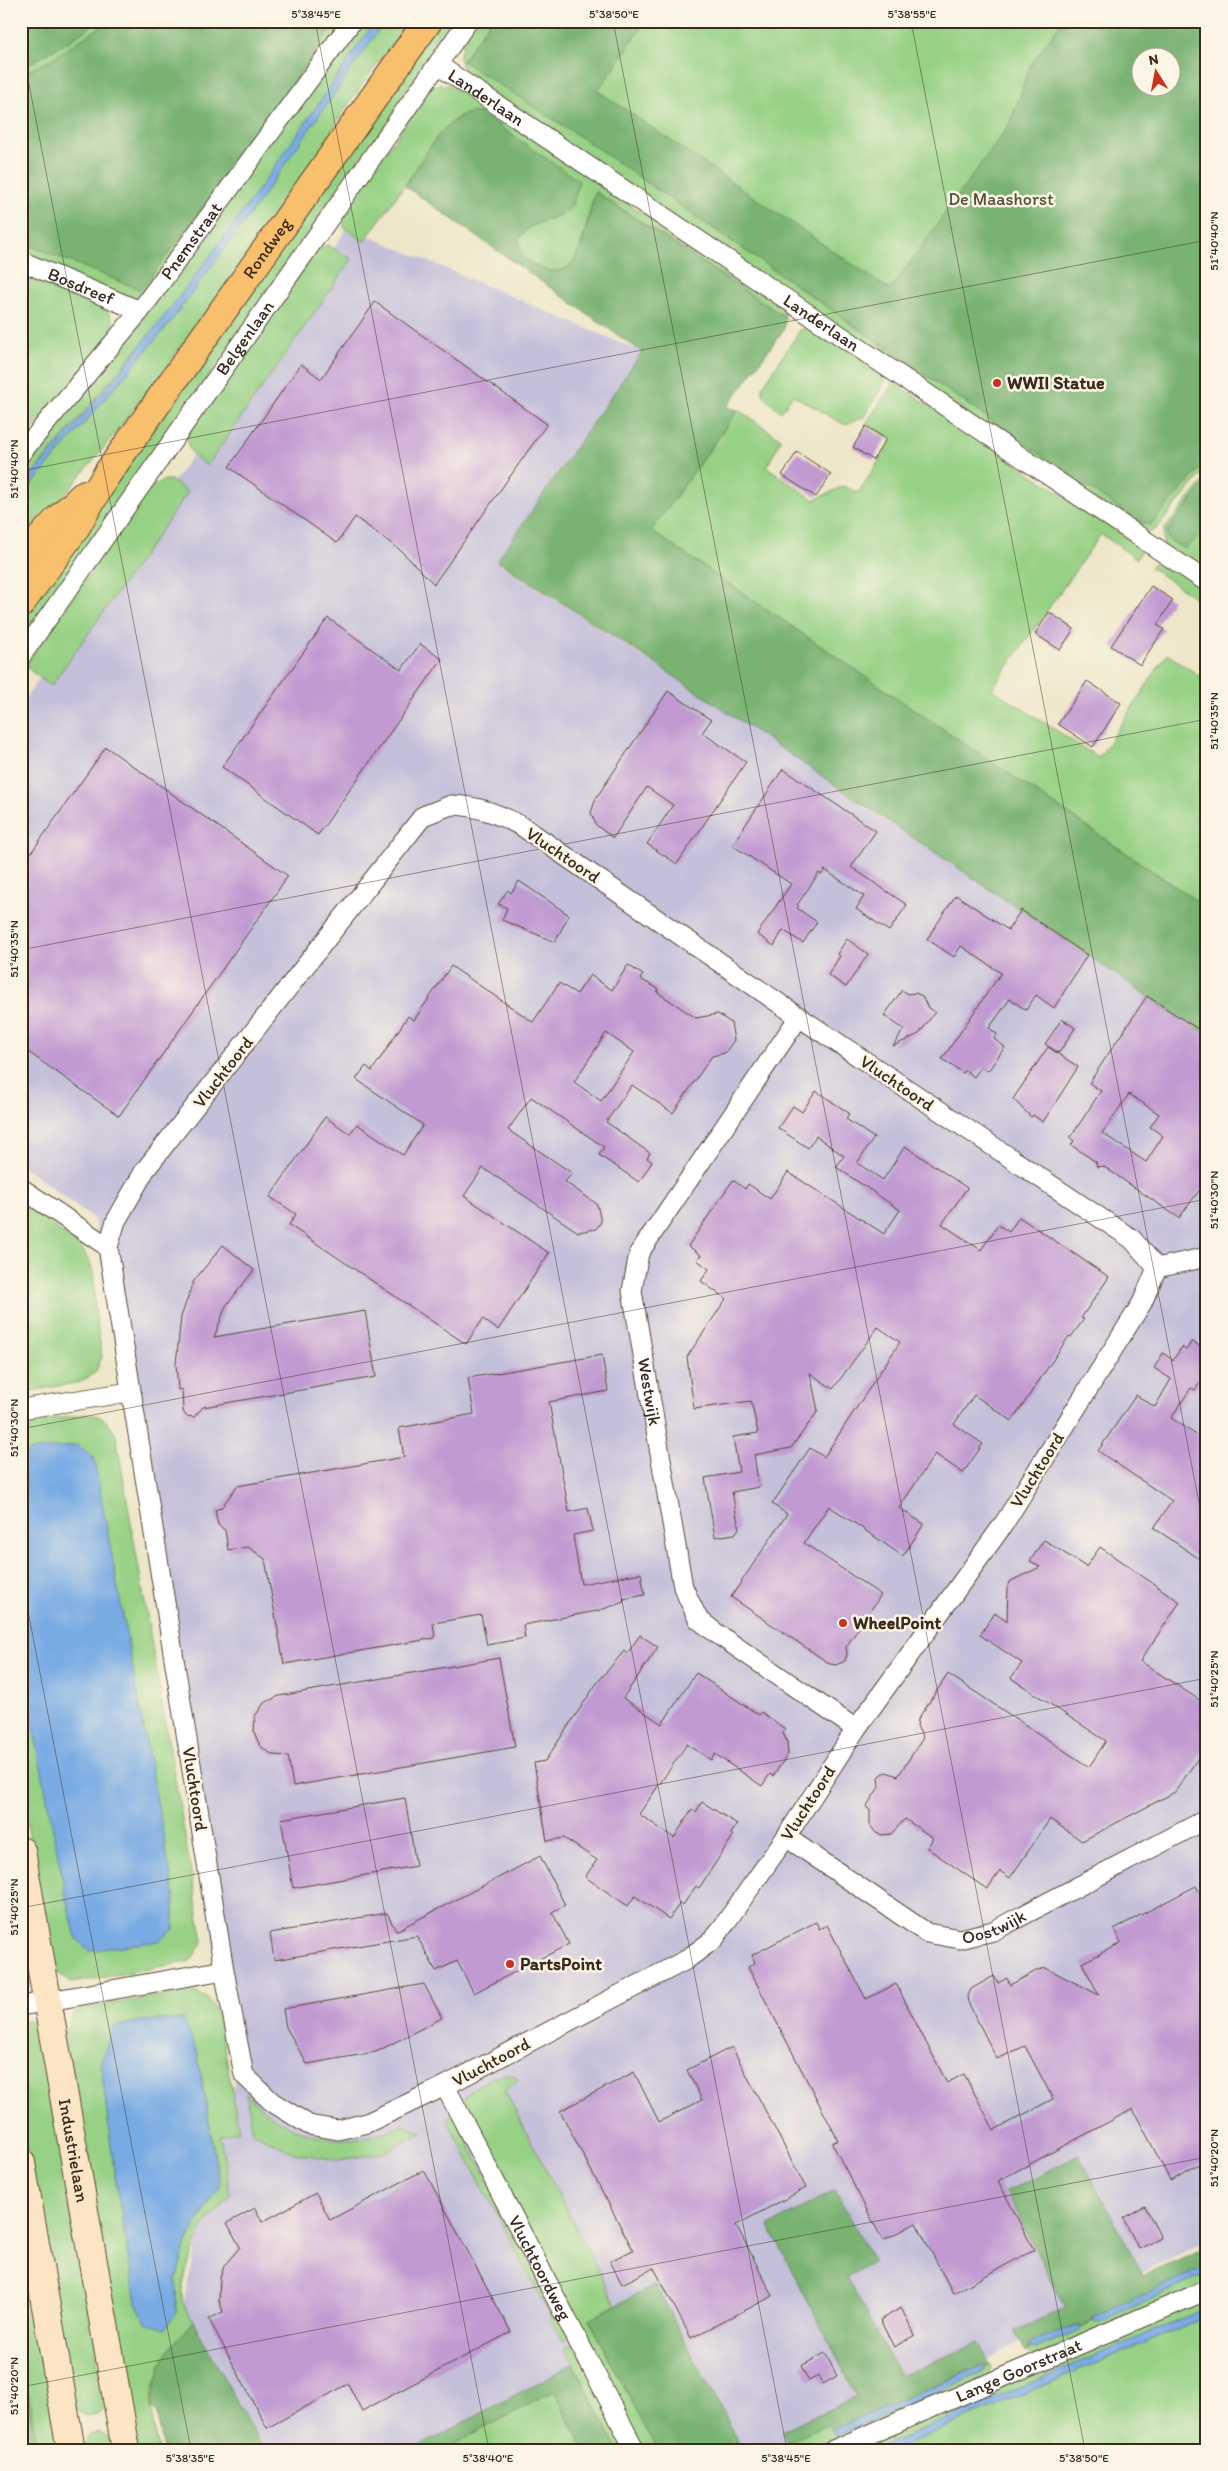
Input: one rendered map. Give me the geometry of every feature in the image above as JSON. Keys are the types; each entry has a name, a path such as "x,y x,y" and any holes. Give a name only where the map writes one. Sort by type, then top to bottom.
{"main road":[{"name":"Rondweg","path":"21,603 74,530 107,474 428,21"},
{"name":"Rondweg","path":"21,560 59,518 107,474"},
{"name":"Industrielaan","path":"21,1851 126,2450"},
{"path":"21,2163 71,2450"}],"street":[{"name":"Pnemstraat","path":"21,452 140,311 352,21"},
{"name":"Belgenlaan","path":"21,656 468,21"},
{"name":"Landerlaan","path":"438,65 1207,582"},
{"name":"Bosdreef","path":"21,261 140,311"},
{"name":"Vluchtoord","path":"451,805 474,806 496,812 523,827 799,1017 1132,1239 1157,1268 1142,1303 1003,1524 856,1729 786,1837 714,1938 686,1960 445,2086 367,2123 338,2130 309,2125 272,2102 244,2075 224,1970 108,1247 116,1221 151,1163 423,816 451,805"},
{"name":"Westwijk","path":"799,1017 639,1253 632,1291 683,1587 698,1619 856,1729"},
{"path":"21,1188 108,1247"},
{"path":"1157,1268 1207,1257"},
{"path":"21,1409 130,1392"},
{"name":"Oostwijk","path":"786,1837 927,1933 960,1939 993,1931 1207,1819"},
{"path":"21,2006 224,1970"},
{"name":"Vluchtoordweg","path":"445,2086 635,2450"},
{"name":"Lange Goorstraat","path":"832,2450 1207,2290"}],"shaded area":[{"path":"348,227 642,352 499,564 1207,1019 1207,2239 1139,2274 961,2375 785,2450 242,2450 177,2330 236,2077 127,1408 94,1219 21,1165 21,705"}],"green space":[{"path":"21,21 414,21 382,57 340,116 309,174 198,325 105,446 21,549 21,497 166,327 159,323 21,487 21,463 143,316 21,264"},
{"path":"21,21 98,21 70,41 21,68"},
{"path":"109,21 336,21 271,115 141,290 21,242 21,74 47,62"},
{"name":"De Maashorst","path":"431,21 1207,21 1137,499 470,50 462,60 578,135 1137,521 1150,525 1207,461 1207,468 1156,529 1146,534 512,109 462,67 459,58 463,45 449,35 21,641 21,616 299,225"},
{"name":"De Maashorst","path":"490,21 646,21 598,91 890,290 1010,123 1030,66 1062,21 1207,21 1207,461 1150,525 1137,521 578,135 462,61"},
{"path":"439,84 454,86 782,307 785,317 596,192 577,256 569,266 558,271 543,269 522,257 519,239 529,227 567,212 461,115 446,127 364,242 344,227 342,215 432,86"},
{"path":"470,112 480,113 579,181 574,201 567,212 529,227 519,239 522,257 542,268 557,271 568,266 576,256 582,242 595,192 785,317 784,329 727,407 738,410 651,531 1204,906 1207,902 1207,1036 644,656 497,561 642,352 405,186 440,133 459,117"},
{"path":"327,245 352,259 207,466 192,453 187,440 188,434 318,249"},
{"path":"21,268 105,305 113,322 112,332 21,443"},
{"path":"810,327 819,328 889,375 864,417 845,425 793,395 781,412 764,396 762,388 800,330"},
{"path":"894,382 1142,548 1137,559 1101,534 992,689 1099,758 1167,654 1207,681 1207,902 1204,906 651,531 738,410 781,439 767,467 814,500 844,486 858,493 892,441 866,423"},
{"path":"1207,477 1207,481 1167,531 1184,548 1207,530 1207,576 1163,547 1164,530"},
{"path":"165,480 171,480 188,492 51,686 27,668 27,663 150,487"},
{"path":"1207,481 1207,530 1184,549 1168,539 1167,531"},
{"path":"1159,558 1207,589 1207,606 1150,567"},
{"path":"21,1203 71,1239 82,1249 90,1262 94,1277 94,1301 102,1357 95,1373 80,1382 21,1393"},
{"path":"87,1414 105,1420 116,1436 203,1942 190,1961 72,1983 53,1970 21,1789 21,1656 66,1898 76,1937 29,1451 21,1459 21,1424"},
{"path":"21,1911 30,1983 21,1989"},
{"path":"185,1991 206,1998 219,2016 239,2131 220,2136 230,2195 202,2228 187,2268 182,2290 182,2301 193,2321 171,2350 155,2383 151,2412 159,2450 134,2450 64,2031 74,2014 83,2009","holes":["182,2019 197,2051 220,2187 192,2232 181,2256 176,2282 176,2313 147,2324 136,2302 114,2170 101,2063 114,2027"]},
{"path":"21,2021 30,2021 39,2027 106,2405 99,2413 90,2416 81,2413 73,2406 21,2111"},
{"path":"505,2073 515,2076 518,2081 504,2089 616,2305 589,2319 657,2450 641,2450 463,2104 465,2098 474,2088"},
{"path":"246,2093 281,2122 299,2131 318,2137 338,2139 359,2138 402,2125 423,2132 383,2153 338,2160 293,2153 253,2132"},
{"path":"454,2116 571,2336 563,2341 447,2119"},
{"path":"1079,2155 1143,2275 1205,2248 1207,2267 1092,2318 1093,2321 1082,2328 1081,2325 1028,2344 1029,2348 1025,2351 1015,2330 1066,2308 1006,2192"},
{"path":"835,2190 873,2261 847,2278 900,2376 978,2343 990,2364 985,2368 983,2365 979,2366 833,2429 827,2425 787,2442 782,2430 857,2397 769,2226"},
{"path":"21,2232 59,2450 38,2450 21,2354"},
{"path":"1207,2274 1207,2284 1035,2357 1025,2351 1080,2330 1093,2321 1095,2322"},
{"path":"655,2285 741,2446 748,2444 750,2450 657,2450 589,2319"},
{"path":"1207,2295 1207,2308 1180,2320 873,2450 847,2450"},
{"path":"1207,2316 1207,2450 893,2450"},
{"path":"193,2321 263,2450 164,2450 156,2411 151,2408 160,2366 174,2343"},
{"path":"574,2343 630,2450 618,2450 565,2347"},
{"path":"21,2354 38,2450 21,2450"},
{"path":"573,2364 618,2450 585,2450 554,2391 443,2450 413,2450"},
{"path":"990,2364 992,2367 989,2378 818,2450 791,2450 787,2442 827,2424 833,2429 832,2431 982,2373"},
{"path":"554,2391 585,2450 443,2450"},
{"path":"100,2433 111,2438 116,2450 81,2450 89,2435"}],"water":[{"path":"375,21 385,21 256,206 169,324 21,497 21,487 155,328 212,253 295,138"},
{"path":"77,1445 94,1458 174,1893 174,1929 159,1941 88,1951 76,1937 66,1898 21,1656 21,1459 29,1451"},
{"path":"183,2019 197,2051 220,2187 199,2218 185,2247 176,2280 176,2313 165,2328 147,2324 136,2302 114,2170 101,2063 113,2027 140,2021"},
{"path":"1207,2267 1207,2274 1099,2322 1093,2321 1094,2316"},
{"path":"1207,2308 1207,2316 893,2450 873,2450"},
{"path":"1078,2325 1082,2328 1080,2330 1035,2349 1029,2348 1031,2342"},
{"path":"984,2365 985,2368 982,2373 836,2436 833,2434 833,2429"}],"building":[{"path":"375,302 547,424 434,584 399,549 355,517 337,543 229,467 301,364 321,379"},
{"path":"866,426 886,439 873,460 853,447"},
{"path":"797,452 831,474 816,497 782,475"},
{"path":"1151,586 1173,600 1157,625 1164,629 1140,665 1111,646"},
{"path":"1049,612 1074,629 1060,650 1035,634"},
{"path":"328,618 401,670 420,644 442,659 318,835 222,767"},
{"path":"1087,681 1121,703 1093,747 1058,724"},
{"path":"668,691 711,720 702,733 746,762 677,864 647,844 673,805 647,787 613,838 596,825 591,813 596,798"},
{"path":"106,747 288,876 119,1116 21,1047 21,867"},
{"path":"783,769 876,831 851,867 907,905 889,931 856,909 864,896 825,870 821,875 819,873 797,905 799,906 797,908 817,922 803,943 783,930 774,946 757,934 791,884 732,845"},
{"path":"519,881 569,915 555,942 502,920 507,908 498,904 508,890 511,893"},
{"path":"956,895 1008,930 1021,910 1087,955 1054,1008 1036,995 1026,1010 1010,999 989,1028 997,1034 994,1039 1005,1047 988,1071 981,1067 974,1077 965,1070 963,1073 942,1059 1001,973 961,946 954,957 927,939"},
{"path":"847,939 868,954 846,987 828,975 840,956 837,954"},
{"path":"628,965 643,975 640,979 659,989 657,992 696,1018 718,1014 731,1023 734,1040 725,1053 712,1056 673,1113 632,1085 606,1122 650,1153 647,1158 652,1162 639,1182 599,1155 604,1147 531,1097 508,1130 572,1173 565,1182 597,1204 601,1222 596,1229 578,1232 483,1168 464,1196 549,1253 498,1330 483,1319 466,1344 289,1225 296,1214 270,1197 325,1117 350,1134 357,1124 403,1155 423,1125 356,1079 366,1066 372,1071 408,1016 414,1020 451,966 533,1022 559,983 577,994 590,975 612,990","holes":["606,1033 634,1052 601,1101 574,1082"]},
{"path":"902,990 908,994 915,993 922,996 928,1008 935,1012 919,1034 893,1046 904,1029 884,1016"},
{"path":"1147,996 1207,1035 1207,1180 1179,1218 1103,1166 1097,1167 1096,1162 1071,1145 1074,1141 1070,1138 1101,1091 1089,1083","holes":["1129,1094 1159,1114 1150,1127 1163,1136 1146,1162 1102,1133"]},
{"path":"1062,1019 1075,1028 1059,1053 1045,1044"},
{"path":"1048,1047 1078,1067 1043,1122 1033,1115 1031,1117 1013,1099"},
{"path":"816,1091 849,1113 846,1119 874,1138 857,1163 883,1180 905,1146 967,1188 942,1224 981,1250 998,1225 1009,1232 1019,1217 1109,1277 1081,1318 1084,1319 1071,1337 1069,1336 1012,1421 974,1395 954,1424 983,1444 963,1473 935,1454 899,1508 924,1524 903,1556 829,1506 804,1543 881,1595 846,1647 845,1661 836,1665 830,1664 731,1597 787,1514 772,1504 810,1448 824,1457 900,1342 878,1327 833,1389 810,1373 818,1411 791,1448 754,1455 759,1487 732,1492 739,1528 735,1534 715,1537 705,1478 739,1472 733,1437 758,1433 751,1401 694,1409 687,1357 726,1299 701,1281 709,1269 697,1260 701,1255 688,1246 733,1180 745,1189 748,1184 770,1199 788,1172 884,1234 900,1210 836,1167 844,1156 816,1136 808,1148 778,1128 793,1106 802,1112"},
{"path":"223,1245 254,1270 226,1306 214,1337 365,1311 376,1377 203,1407 194,1417 186,1416 183,1411 182,1389 178,1390 176,1364 181,1317 193,1282"},
{"path":"1192,1341 1207,1351 1207,1373 1195,1390 1191,1388 1171,1418 1207,1442 1207,1564 1154,1528 1172,1501 1098,1451 1136,1395 1155,1407 1171,1379 1154,1368 1163,1353 1173,1360 1182,1347 1186,1350"},
{"path":"602,1355 608,1391 549,1402 569,1512 588,1508 593,1531 573,1535 581,1584 641,1573 645,1595 623,1599 624,1602 597,1611 523,1625 525,1638 487,1645 481,1615 433,1623 435,1638 284,1664 265,1559 248,1547 228,1550 225,1530 218,1525 215,1510 221,1508 237,1486 404,1457 399,1428 474,1414 468,1378"},
{"path":"1044,1540 1086,1567 1100,1547 1180,1602 1140,1661 1207,1705 1207,1745 1175,1792 1082,1841 1050,1819 1010,1878 1000,1871 987,1889 927,1848 933,1838 905,1819 891,1834 882,1835 876,1833 870,1825 870,1810 866,1807 879,1787 878,1777 886,1772 898,1776 923,1738 917,1726 918,1719 948,1674 1089,1767 1106,1741 1011,1678 1022,1663 980,1635 995,1613 1007,1622 1008,1586 1011,1581 1040,1567 1030,1561"},
{"path":"640,1635 658,1647 623,1698 662,1724 696,1673 759,1715 761,1712 785,1729 783,1733 787,1742 788,1754 773,1776 770,1774 762,1786 715,1754 711,1760 687,1744 639,1814 674,1838 692,1809 696,1812 702,1802 737,1824 731,1834 733,1836 699,1888 696,1886 683,1905 680,1903 669,1919 635,1896 628,1906 585,1877 597,1860 564,1838 547,1841 534,1763 545,1761 597,1683 624,1651 627,1654"},
{"path":"499,1658 515,1747 293,1786 288,1756 273,1755 260,1746 254,1732 255,1716 264,1703 279,1696"},
{"path":"405,1798 416,1866 293,1888 281,1819"},
{"path":"540,1856 565,1905 552,1912 569,1944 474,1993 457,1961 436,1971 417,1936 274,1960 270,1933 387,1913 396,1931"},
{"path":"1196,1886 1207,1907 1207,2160 1170,2180 1133,2109 998,2181 1034,2250 953,2293 916,2223 883,2241 832,2143 838,2140 748,1967 755,1963 752,1955 816,1922 819,1929 827,1925 866,1999 896,1984 947,2083 964,2074 994,2130 1053,2099 1025,2046 997,2059 969,2004 968,1996 971,1989 994,1976 998,1983 1007,1978 1010,1985 1038,1970 1046,1968 1099,1995 1082,1963 1121,1943 1114,1929"},
{"path":"424,1984 442,2018 376,2052 307,2064 286,2027 283,2009"},
{"path":"732,2047 806,2188 736,2225 773,2296 691,2338 654,2268 622,2284 610,2261 633,2250 560,2111 634,2072 659,2122 702,2100 687,2070"},
{"path":"424,2170 511,2332 362,2411 348,2384 267,2428 209,2319 223,2312 219,2301 220,2277 224,2266 240,2247 227,2223 255,2208 262,2222 316,2193 330,2220"},
{"path":"1145,2206 1161,2238 1139,2249 1123,2218"},
{"path":"901,2308 915,2335 894,2347 880,2320"},
{"path":"825,2353 837,2376 823,2384 818,2376 809,2381 801,2366"}],"place":[{"name":"WWII Statue","path":"997,383"},
{"name":"WheelPoint","path":"843,1623"},
{"name":"PartsPoint","path":"510,1964"}]}
